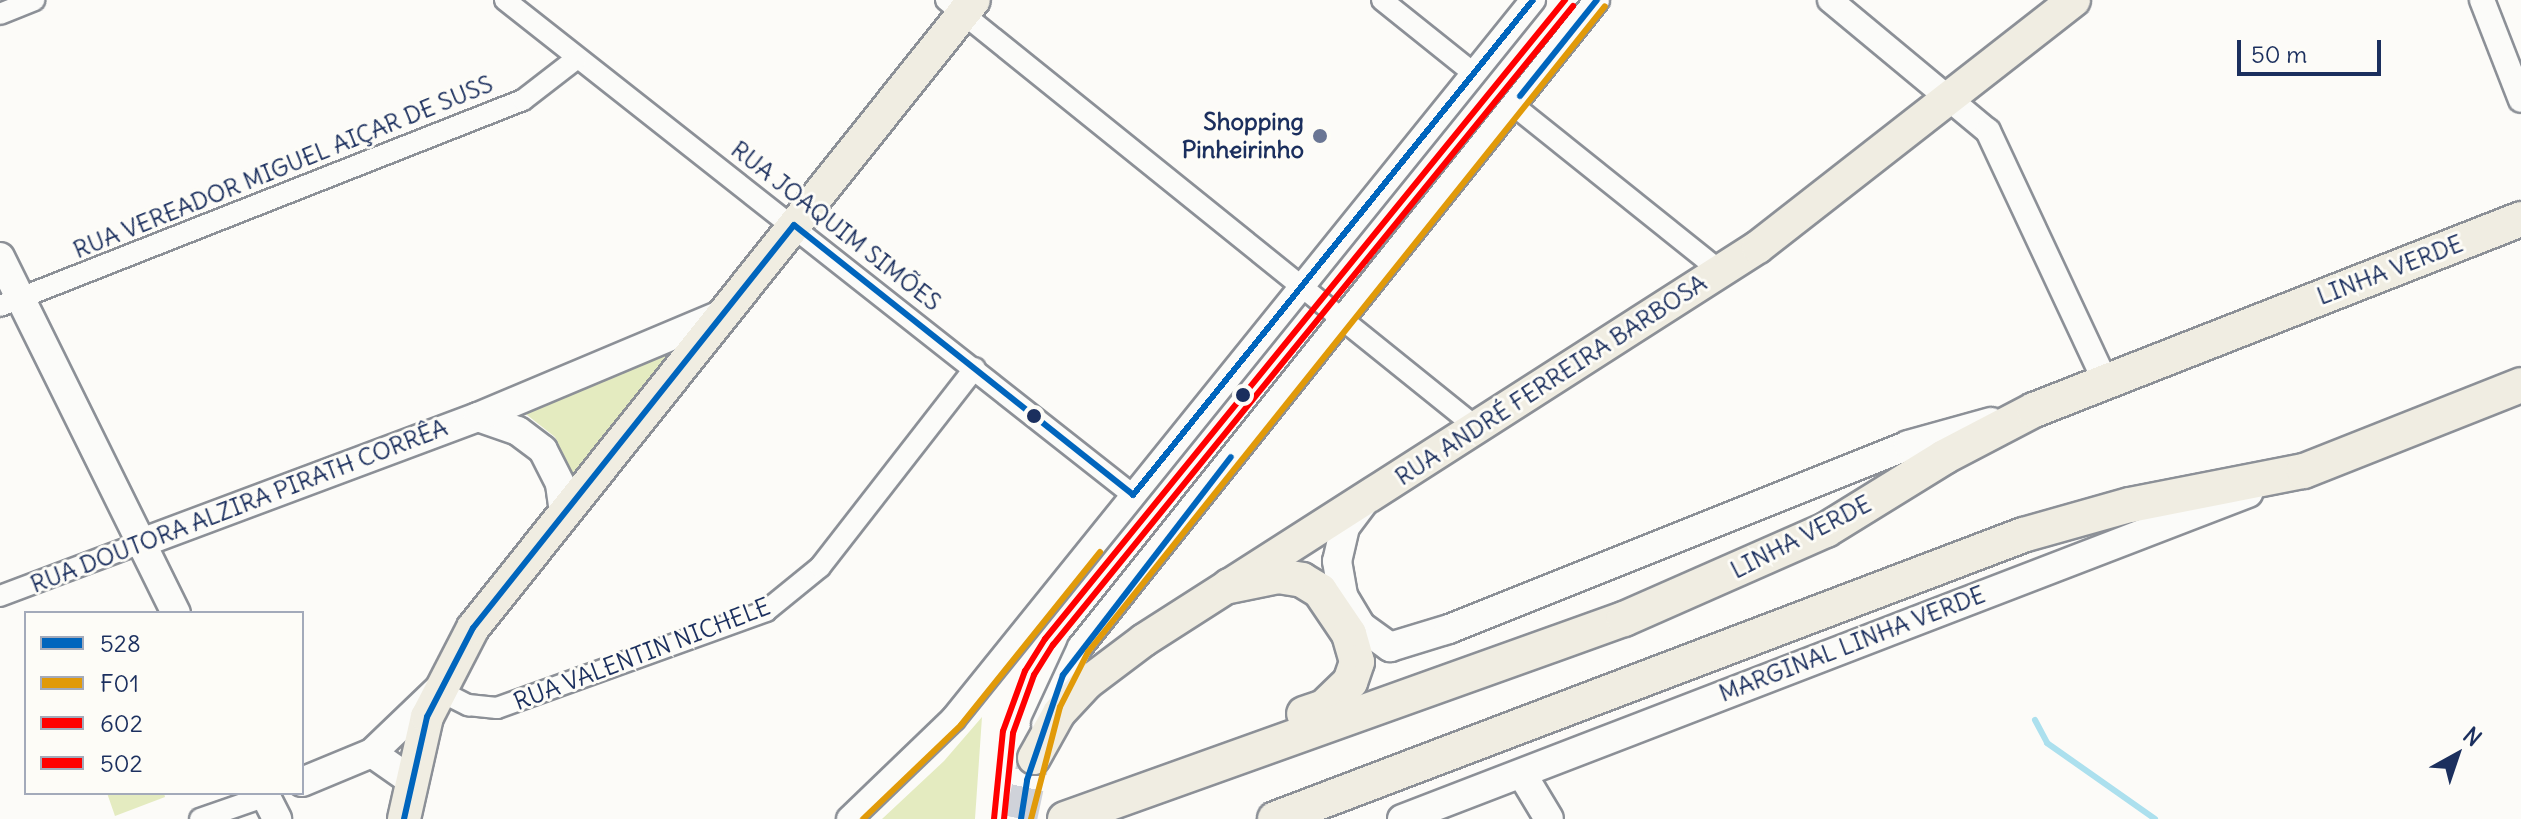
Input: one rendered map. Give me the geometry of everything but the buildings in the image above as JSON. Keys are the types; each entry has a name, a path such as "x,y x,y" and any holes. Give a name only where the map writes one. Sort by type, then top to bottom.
{"highway":[{"name":"LINHA VERDE","path":"1065,819 1624,619 1787,550 2034,410 2521,219"},
{"path":"1275,819 2023,535 2130,505 2304,471 2521,385"},
{"path":"1121,797 1146,777 1324,707 1350,682 1357,662 1349,634 1320,591 1278,576 1229,586"}],"main road":[{"name":"RUA ANDRÉ FERREIRA BARBOSA","path":"1034,758 1059,713 1087,683 1229,586 1807,212 2074,0"},
{"path":"404,819 409,779 438,690 492,602 794,225 961,4"},
{"path":"0,257 10,302 175,611"},
{"name":"RUA DOUTORA ALZIRA PIRATH CORRÊA","path":"141,543 478,417 723,314"},
{"path":"1366,498 1345,527 1337,561 1343,596 1361,626 1390,647 1449,629 1908,445 2034,410"},
{"name":"RUA DOUTORA ALZIRA PIRATH CORRÊA","path":"478,417 518,431 543,450 560,484 564,513"},
{"name":"MARGINAL LINHA VERDE","path":"1402,819 1522,774 1578,748 2304,471"},
{"path":"304,781 372,753 438,690"},
{"path":"372,753 409,779"},
{"path":"1522,774 1549,819"}],"street":[{"path":"0,14 34,0"},
{"name":"RUA JOAQUIM SIMÕES","path":"505,0 1133,495"},
{"path":"1382,0 1473,73"},
{"path":"849,819 953,719 1533,0"},
{"path":"1034,758 1051,703 1080,647 1597,0"},
{"path":"1830,0 1954,98 1998,147 2105,381"},
{"path":"2482,0 2521,100"},
{"path":"961,4 1476,427"},
{"name":"RUA VEREADOR MIGUEL AIÇAR DE SUSS","path":"10,302 523,100 576,59"},
{"path":"1513,105 1720,271"},
{"name":"RUA VALENTIN NICHELE","path":"438,690 468,705 497,708 766,611 820,567 975,368"},
{"name":"RUA DOUTORA ALZIRA PIRATH CORRÊA","path":"0,596 141,543"},
{"path":"200,819 270,800"}],"green space":[{"path":"672,349 576,482 555,437 522,411"},
{"path":"982,717 975,819 882,819 944,761"},
{"path":"108,795 164,795 165,797 115,816"}],"waterway":[{"path":"2035,720 2047,743 2155,819"}],"tunnel":[{"path":"1021,819 1034,758"}],"transit line":[{"name":"528","path":"404,819 427,717 473,628 794,225 1133,495 1533,0"},
{"name":"602","path":"994,819 1003,731 1025,671 1045,639 1565,0"},
{"name":"528","path":"1520,96 1597,0"},
{"name":"502","path":"1004,819 1013,733 1034,675 1053,645 1573,6"},
{"name":"F01","path":"1031,819 1060,707 1088,652 1605,6"},
{"name":"528","path":"1021,819 1027,780 1063,675 1231,457"},
{"name":"F01","path":"863,819 961,725 1100,552"}],"place":[{"name":"Shopping Pinheirinho","path":"1320,136"}]}
